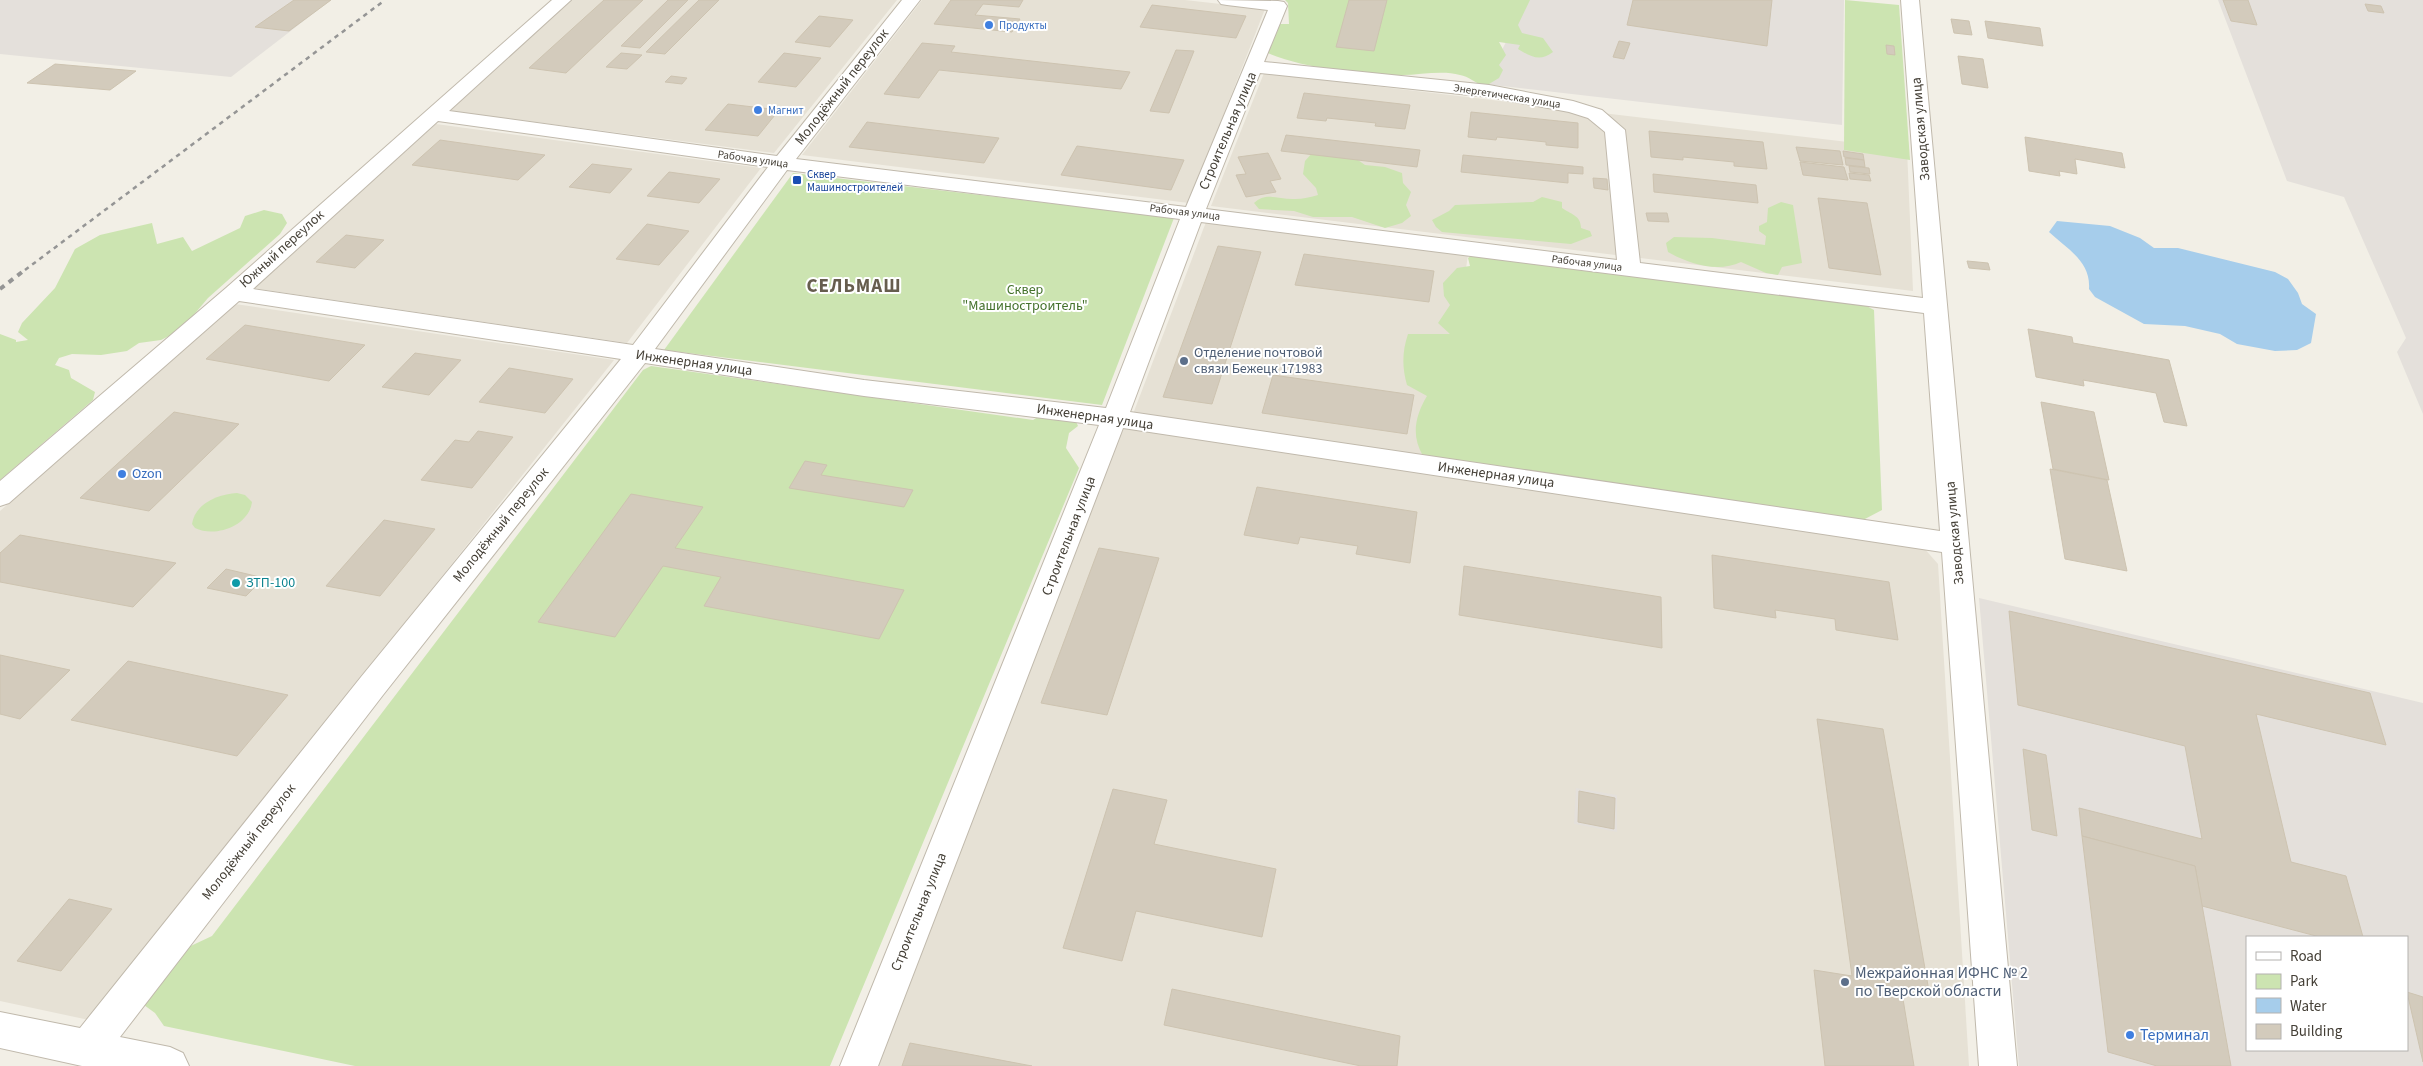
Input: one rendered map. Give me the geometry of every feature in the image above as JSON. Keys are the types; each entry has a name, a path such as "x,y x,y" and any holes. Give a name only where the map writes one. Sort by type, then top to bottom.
{"street":[{"name":"Южный переулок","path":"0,496 234,292 562,0"},
{"name":"Молодёжный переулок","path":"88,1048 366,694 638,354 782,163 911,0"},
{"name":"Строительная улица","path":"859,1066 1074,525 1194,213 1255,68 1278,6 1227,0"},
{"name":"Заводская улица","path":"1910,0 1998,1066"},
{"name":"Энергетическая улица","path":"1255,68 1489,91 1573,107 1595,114 1615,130 1629,268"},
{"name":"Рабочая улица","path":"434,115 782,163 1936,307"},
{"name":"Инженерная улица","path":"234,292 864,388 1114,418 1956,544"},
{"path":"0,1030 170,1066"}],"shaded area":[{"path":"0,0 331,0 231,77 0,54"},
{"path":"572,0 897,0 774,153 449,111"},
{"path":"922,0 1185,0 1265,9 1189,203 802,155"},
{"path":"1527,0 1844,0 1842,125 1485,84"},
{"path":"2218,0 2423,0 2423,414 2397,352 2406,338 2344,197 2287,181"},
{"path":"1264,73 1907,149 1913,291 1211,206"},
{"path":"436,124 761,168 627,343 253,288"},
{"path":"1206,222 1468,255 1437,459 1133,414"},
{"path":"235,304 614,360 89,1020 0,1001 0,511"},
{"path":"1122,428 1923,547 1938,564 1969,1066 878,1066"},
{"path":"1979,598 2423,703 2423,1066 2019,1066"},
{"path":"1576,788 1617,795 1617,832 1574,824"}],"green space":[{"path":"1285,0 1530,0 1518,25 1522,33 1543,38 1553,52 1540,58 1518,49 1520,45 1499,42 1506,55 1499,65 1503,70 1499,78 1484,87 1466,77 1453,74 1385,75 1309,66 1274,56 1259,49 1275,24 1289,24 1288,3"},
{"path":"1845,0 1899,5 1910,160 1844,150"},
{"path":"1313,152 1348,153 1365,165 1385,167 1402,173 1403,183 1411,192 1406,205 1411,216 1402,223 1385,228 1352,217 1313,217 1294,211 1259,209 1254,203 1263,197 1298,199 1318,195 1316,188 1303,174 1305,161"},
{"name":"Сквер \"Машиностроитель\"","path":"793,173 1174,218 1102,405 664,350"},
{"path":"1542,197 1562,202 1562,208 1574,215 1579,220 1581,228 1590,231 1592,236 1571,244 1442,232 1432,220 1449,211 1455,205 1533,202"},
{"path":"1781,202 1793,205 1802,263 1782,267 1778,275 1766,273 1741,262 1723,267 1704,266 1668,252 1666,243 1674,237 1712,238 1765,245 1766,236 1759,231 1759,226 1767,222 1768,208"},
{"path":"264,210 282,214 287,223 280,234 208,298 181,330 161,340 139,343 127,351 101,355 72,354 59,358 55,365 69,370 71,378 95,392 93,400 0,480 0,334 16,340 16,342 28,340 18,332 22,323 55,288 75,249 100,235 152,223 157,244 183,237 192,251 240,228 245,216"},
{"path":"1473,254 1859,302 1874,310 1882,510 1863,520 1423,456 1417,441 1416,426 1417,418 1427,396 1407,385 1403,360 1406,341 1408,334 1450,334 1438,323 1450,305 1444,296 1443,283 1457,268 1470,266 1468,258"},
{"path":"651,366 1033,420 1043,414 1074,417 1078,426 1069,433 1066,448 1079,468 830,1066 355,1066 164,1026 155,1013 137,1000 180,951 212,936 643,370"},
{"path":"237,493 245,495 252,502 245,518 230,528 212,532 195,528 192,524 194,517 203,505 223,495"}],"water":[{"path":"2057,221 2110,226 2140,238 2154,248 2178,248 2275,272 2288,279 2298,293 2302,304 2316,314 2311,343 2297,350 2275,351 2237,344 2220,334 2185,326 2144,324 2095,297 2089,289 2089,279 2082,263 2049,232"}],"building":[{"path":"294,0 331,0 289,31 255,27"},
{"path":"604,0 643,0 566,73 529,68"},
{"path":"668,0 688,0 640,48 621,46"},
{"path":"699,0 719,0 665,54 646,52"},
{"path":"951,0 1023,0 1019,7 983,4 975,15 1020,19 1012,32 934,24"},
{"path":"1349,0 1387,0 1374,51 1336,47"},
{"path":"1633,0 1772,0 1767,46 1627,25"},
{"path":"2223,0 2248,0 2257,25 2231,21"},
{"path":"2365,4 2381,6 2384,13 2368,11"},
{"path":"1152,5 1246,16 1236,38 1140,27"},
{"path":"819,16 853,20 830,47 795,42"},
{"path":"1951,19 1969,21 1972,35 1954,33"},
{"path":"1985,21 2040,28 2043,46 1988,38"},
{"path":"1619,41 1630,43 1624,59 1613,57"},
{"path":"922,43 955,46 951,52 1130,72 1121,89 939,70 919,98 884,94"},
{"path":"1886,45 1894,46 1895,55 1887,54"},
{"path":"1176,50 1194,51 1169,113 1150,111"},
{"path":"621,53 642,55 627,69 606,67"},
{"path":"784,53 821,58 796,87 758,82"},
{"path":"1958,56 1983,59 1988,88 1962,84"},
{"path":"55,64 136,71 110,90 27,83"},
{"path":"671,76 687,78 682,84 665,82"},
{"path":"1304,93 1410,105 1405,129 1375,126 1376,123 1327,118 1326,121 1297,118"},
{"path":"728,104 779,110 758,136 705,130"},
{"path":"1471,112 1578,123 1578,148 1546,145 1546,142 1497,137 1496,140 1468,137"},
{"path":"867,122 999,138 984,163 849,147"},
{"path":"1649,131 1763,142 1767,169 1734,166 1734,162 1683,157 1683,160 1651,157"},
{"path":"1286,135 1420,150 1417,167 1281,151"},
{"path":"2025,137 2122,153 2125,168 2075,159 2077,174 2059,171 2060,176 2029,171"},
{"path":"440,140 545,155 518,180 412,165"},
{"path":"1077,146 1184,160 1171,190 1061,175"},
{"path":"1796,147 1840,151 1843,165 1800,161"},
{"path":"1843,151 1863,154 1864,160 1844,157"},
{"path":"1268,153 1281,179 1270,181 1276,192 1246,197 1236,175 1246,174 1238,157"},
{"path":"1463,155 1583,167 1583,174 1568,173 1568,183 1461,172"},
{"path":"1845,158 1864,160 1865,167 1846,165"},
{"path":"1800,162 1844,167 1848,180 1803,175"},
{"path":"592,164 632,169 610,193 569,187"},
{"path":"1849,166 1869,168 1870,174 1850,172"},
{"path":"669,172 720,179 699,203 647,196"},
{"path":"1849,173 1869,175 1871,181 1850,179"},
{"path":"1653,174 1756,185 1758,203 1654,192"},
{"path":"1593,178 1607,179 1608,190 1594,188"},
{"path":"1818,198 1867,203 1881,275 1829,268"},
{"path":"1646,213 1667,213 1669,222 1648,221"},
{"path":"647,224 689,231 659,265 616,259"},
{"path":"346,235 384,240 355,268 316,262"},
{"path":"1218,246 1261,252 1212,404 1163,397"},
{"path":"1304,254 1434,271 1429,302 1295,285"},
{"path":"1967,261 1988,263 1990,270 1969,268"},
{"path":"245,325 365,345 329,381 206,359"},
{"path":"2028,329 2072,337 2073,343 2169,360 2187,426 2164,422 2156,393 2083,380 2084,386 2036,377"},
{"path":"415,353 461,360 429,395 382,387"},
{"path":"509,368 573,379 545,413 479,402"},
{"path":"1273,375 1414,395 1407,434 1262,413"},
{"path":"2041,402 2094,412 2109,480 2053,469"},
{"path":"174,412 239,424 149,511 80,498"},
{"path":"478,431 513,437 472,488 421,480 455,440 469,442"},
{"path":"805,461 827,465 821,475 913,490 904,507 789,488"},
{"path":"2050,469 2107,480 2127,571 2065,559"},
{"path":"1257,487 1417,512 1410,563 1356,554 1358,546 1300,537 1298,544 1244,535"},
{"path":"631,494 703,507 675,548 904,590 879,639 704,606 721,577 663,566 615,637 538,622"},
{"path":"384,520 435,529 380,596 326,586"},
{"path":"20,535 176,563 133,607 0,582 0,553"},
{"path":"1099,548 1159,558 1107,715 1041,703"},
{"path":"1712,555 1889,582 1898,640 1836,630 1835,619 1775,610 1776,618 1714,608"},
{"path":"1464,566 1661,597 1662,648 1459,615"},
{"name":"ЗТП-100","path":"226,569 264,578 246,596 207,588"},
{"path":"2009,611 2370,693 2386,745 2256,714 2291,862 2346,876 2363,936 2316,936 2202,906 2195,866 2082,836 2079,808 2202,839 2185,746 2018,705"},
{"path":"0,655 70,670 20,719 0,714"},
{"path":"128,661 288,695 237,756 71,720"},
{"path":"1817,719 1883,729 1930,997 1902,993 1914,1066 1825,1066 1814,970 1852,976"},
{"path":"2023,749 2046,755 2057,836 2032,830"},
{"path":"1113,789 1167,800 1154,844 1276,869 1262,937 1136,911 1122,961 1063,948"},
{"path":"1579,791 1615,798 1614,829 1578,822"},
{"path":"2082,836 2195,866 2231,1066 2157,1066 2108,1052"},
{"path":"69,899 112,909 61,971 17,961"},
{"path":"1172,989 1400,1036 1397,1066 1361,1066 1164,1025"},
{"path":"2408,992 2423,997 2423,1062 2408,996"},
{"path":"910,1043 1032,1066 902,1066"}],"railway":[{"path":"25,270 385,0"},
{"path":"0,289 26,269"}],"place":[{"name":"Продукты","path":"989,25"},
{"name":"Магнит","path":"758,110"},
{"name":"Сквер Машиностроителей","path":"797,180"},
{"name":"Отделение почтовой связи Бежецк 171983","path":"1184,361"},
{"name":"Ozon","path":"122,474"},
{"name":"ЗТП-100","path":"236,583"},
{"name":"Межрайонная ИФНС № 2 по Тверской области","path":"1845,982"},
{"name":"Терминал","path":"2130,1035"}],"district":[{"name":"СЕЛЬМАШ","path":"854,286"}]}
